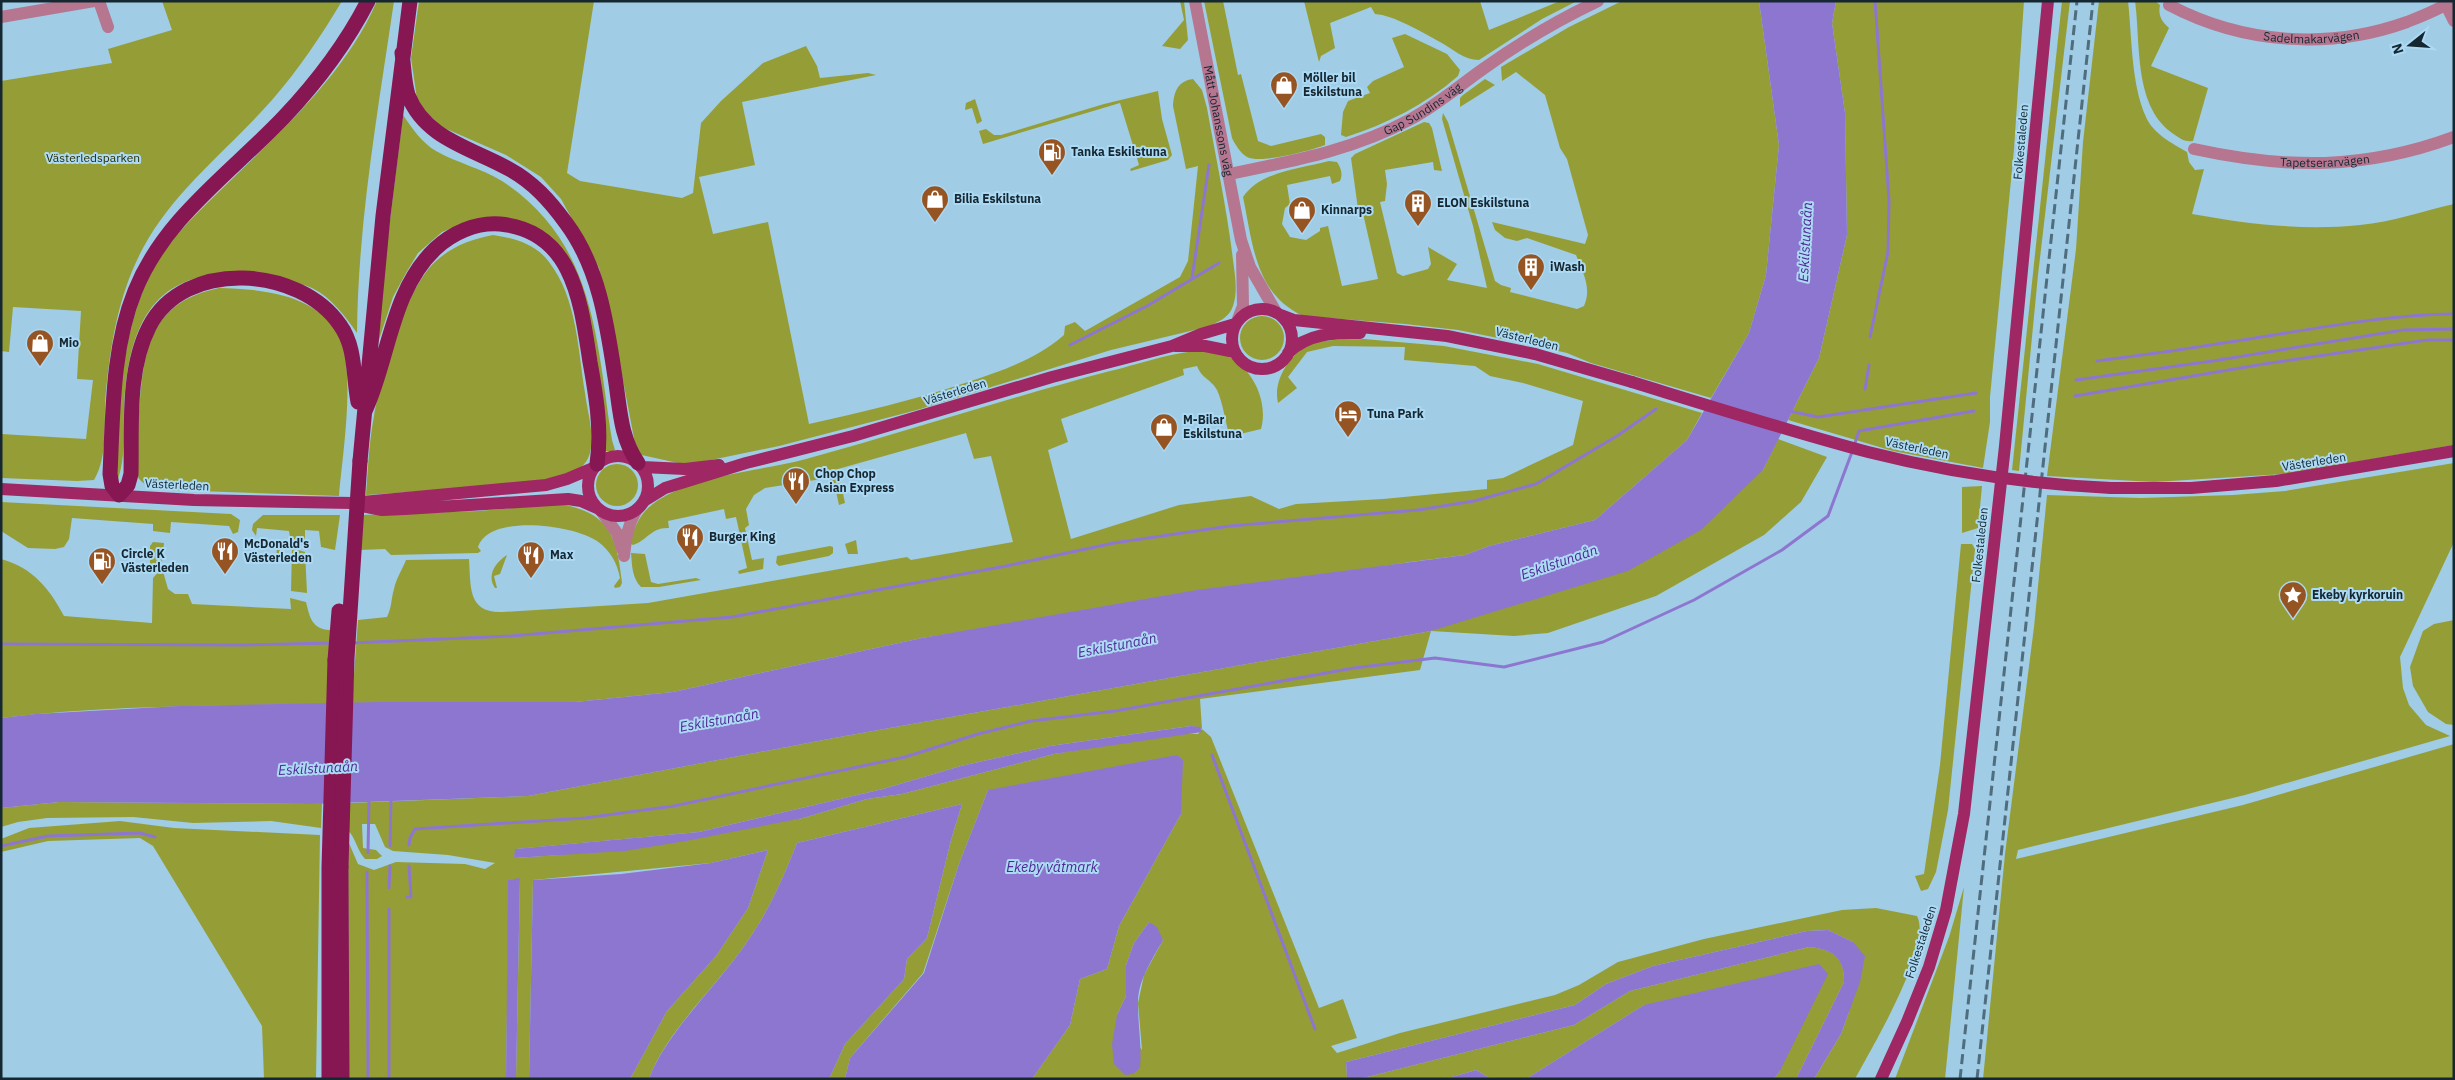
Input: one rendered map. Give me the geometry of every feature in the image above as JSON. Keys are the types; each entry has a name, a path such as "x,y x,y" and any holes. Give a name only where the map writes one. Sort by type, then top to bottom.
{"highway":[{"path":"361,406 348,339 337,321 323,306 300,292 254,280 230,278 198,283 183,290 168,301 158,313 143,340 134,383 131,474 128,485 119,496 112,486 110,474 114,389 119,346 135,290 149,262 175,225 201,197 283,118 318,79 346,42 368,1"},
{"path":"329,1079 335,868 356,460 381,164 402,1"},
{"path":"361,406 402,53 410,1"},
{"path":"402,53 408,94 426,122 444,137 511,170 532,184 549,200 584,252 598,289 605,318 622,431 629,449 640,465"},
{"path":"361,406 374,390 398,310 415,275 424,262 435,249 455,234 484,224 509,225 527,230 543,239 557,253 568,269 576,288 583,318 598,422 595,466"},
{"path":"335,868 342,1079"}],"main road":[{"name":"Folkestaleden","path":"1881,1079 1929,967 1946,910 1961,831 2005,446 2048,1"},
{"path":"1265,308 1278,313 1291,331 1292,342 1288,353 1276,365 1260,369 1246,364 1235,352 1232,335 1237,322 1255,309 1265,308"},
{"name":"Västerleden","path":"1278,313 1294,320 1447,336 1490,344 1632,382 1869,452 1993,477 2111,488 2191,488 2267,482 2338,472 2454,451"},
{"name":"Västerleden","path":"641,504 665,488 746,463 854,436 1052,377 1172,346 1237,322"},
{"name":"Västerleden","path":"1288,353 1298,343 1329,334 1386,330"},
{"name":"Västerleden","path":"1172,346 1205,346 1235,352"},
{"path":"614,455 626,456 640,465 648,485 641,504 622,516 611,515 599,509 590,499 588,478 595,466 614,455"},
{"name":"Västerleden","path":"640,465 685,469 746,463"},
{"name":"Västerleden","path":"1,489 212,501 352,504 546,485 567,480 595,466"},
{"name":"Västerleden","path":"352,504 382,510 568,500 581,501 599,509"}],"street":[{"path":"1,17 94,1"},
{"path":"99,1 108,27"},
{"name":"Mått Johanssons väg","path":"1195,1 1241,240 1250,267 1278,313"},
{"name":"Gap Sundins väg","path":"1229,174 1310,158 1370,139 1424,111 1515,47 1557,22 1598,1"},
{"path":"2449,3 2454,21"},
{"name":"Sadelmakarvägen","path":"2169,6 2205,22 2248,34 2273,38 2317,40 2370,33 2429,14 2449,3"},
{"name":"Tapetserarvägen","path":"2194,149 2240,159 2273,163 2342,164 2413,151 2454,137"},
{"name":"Mått Johanssons väg","path":"1237,322 1243,306 1241,240"},
{"path":"599,509 617,533 624,556 626,533 631,518 641,504"}],"green space":[{"name":"Västerledsparken","path":"162,1 342,1 309,52 282,88 170,207 143,248 128,282 117,318 106,391 104,448 99,470 94,480 1,478 1,434 86,439 93,380 77,379 81,311 13,307 9,352 1,351 1,81 112,63 108,49 172,30"},
{"path":"377,1 394,1 365,208 358,291 357,333 332,302 312,288 253,274 216,274 190,280 168,291 152,307 140,327 132,351 124,409 122,464 117,481 117,443 122,379 128,339 139,301 156,264 171,242 190,221 292,120 331,76 349,52"},
{"path":"419,1 594,1 567,173 580,181 682,198 693,193 701,123 721,101 763,63 806,46 817,66 820,78 868,73 876,75 742,102 755,165 699,177 713,234 768,222 809,424 927,395 1004,369 1029,358 1053,344 1064,335 1065,326 1075,322 1085,331 1180,277 1188,261 1198,166 1186,169 1173,106 1174,96 1180,84 1193,79 1202,90 1207,108 1225,203 1236,289 1233,306 1226,317 1207,327 1111,350 917,410 779,446 687,465 637,454 611,317 599,268 561,199 541,177 506,155 442,127 427,113 417,99 411,58"},
{"path":"1180,1 1184,1 1188,40 1180,49 1162,46 1184,20"},
{"path":"1204,1 1223,1 1238,75 1241,74 1258,141 1271,146 1321,134 1325,137 1325,145 1297,153 1263,159 1247,157 1240,151 1232,138"},
{"path":"1304,1 1480,1 1489,30 1560,1 1577,1 1542,19 1479,60 1463,56 1426,34 1399,21 1375,14 1371,7 1330,23 1335,48 1321,56 1319,62"},
{"path":"1622,1 1759,1 1779,145 1766,275 1749,333 1711,398 1591,363 1567,353 1518,342 1458,330 1303,316 1287,306 1275,295 1259,266 1243,197 1251,188 1270,176 1329,161 1337,162 1341,171 1340,181 1332,184 1330,176 1287,185 1290,204 1285,208 1282,224 1290,237 1306,240 1320,231 1320,228 1328,226 1342,286 1378,279 1362,209 1358,209 1351,158 1355,154 1424,122 1429,123 1432,128 1442,171 1434,170 1433,162 1385,170 1387,184 1385,201 1380,202 1397,273 1403,276 1428,269 1431,264 1428,247 1457,264 1447,280 1487,288 1473,226 1442,119 1443,113 1448,122 1495,281 1511,288 1510,292 1577,309 1584,306 1587,287 1576,255 1527,238 1517,241 1505,238 1495,230 1492,222 1585,244 1588,235 1567,159 1560,148 1545,95 1516,72 1502,81 1501,67 1569,27"},
{"path":"1836,1 2024,1 2014,149 1990,397 1990,422 1983,468 1893,451 1788,420 1819,358 1847,235 1845,113 1832,23"},
{"path":"2062,1 2070,1 2038,275 2019,471 2012,470"},
{"path":"2099,1 2128,1 2137,90 2146,117 2158,133 2187,152 2189,162 2195,170 2204,169 2192,214 2276,226 2339,227 2384,221 2454,204 2454,445 2284,474 2154,482 2047,476 2076,249 2083,142"},
{"path":"2135,1 2155,1 2160,5 2159,12 2161,18 2169,28 2151,66 2208,88 2193,141 2185,141 2175,135 2161,123 2152,109 2145,92 2139,56"},
{"path":"1405,34 1447,54 1460,70 1458,76 1433,96 1405,112 1376,126 1346,137 1341,135 1343,112 1348,101 1370,93 1367,87 1373,81 1404,67 1392,38"},
{"path":"1485,79 1495,85 1460,107 1460,98"},
{"path":"1158,91 1162,119 1172,155 1168,160 1131,171 1130,169 1139,165 1120,103 983,144 979,131 986,129 994,135 1001,135 1104,104"},
{"path":"975,99 982,121 977,124 972,108 965,110 966,103"},
{"path":"403,115 418,135 431,148 502,181 533,206 557,234 574,264 586,296 595,330 615,450 605,451 589,325 553,244 472,220 442,232 418,253 406,273 393,297 373,358"},
{"path":"493,235 517,240 538,251 549,262 565,292 575,325 591,426 591,448 588,458 580,468 555,479 541,482 511,486 366,495 374,416 389,356 404,312 424,275 435,262 462,244"},
{"path":"219,288 267,292 299,301 313,308 336,330 343,345 347,386 347,410 339,496 168,490 147,485 136,475 134,469 142,379 150,343 157,328 167,314 180,303 197,294"},
{"path":"1262,316 1274,320 1280,326 1284,338 1280,350 1274,356 1262,360 1250,356 1244,350 1240,338 1244,326 1250,320"},
{"path":"1364,339 1444,346 1538,364 1702,413 1687,440 1595,520 1489,546 1465,555 922,638 673,692 575,702 352,703 358,620 387,617 395,585 406,560 469,559 471,588 477,603 482,608 502,612 648,603 907,557 911,560 1013,542 991,456 974,459 966,433 838,469 845,503 839,505 835,487 828,478 765,488 754,495 746,509 749,525 745,528 752,560 764,558 763,569 739,574 738,571 747,568 736,517 726,519 724,509 668,521 669,528 658,530 633,545 629,543 642,514 652,504 667,495 700,482 806,459 1072,381 1176,354 1202,350 1213,351 1236,361 1246,370 1259,392 1263,417 1261,429 1232,436 1229,434 1217,390 1201,374 1197,366 1183,369 1184,375 1061,419 1068,442 1048,450 1071,539 1179,505 1251,496 1279,509 1296,504 1383,499 1487,489 1487,480 1503,478 1573,445 1583,401 1523,383 1490,376 1475,366 1404,360 1405,347 1333,346 1307,352 1288,377 1297,388 1278,403 1278,384 1281,375 1293,358 1308,345 1335,340"},
{"path":"1778,439 1827,457 1801,502 1764,535 1656,596 1548,633 1514,636 1431,631 1763,470"},
{"path":"2454,463 2454,542 2400,657 2403,688 2409,705 2426,725 2450,736 2245,795 2018,850 2016,859 2243,805 2454,744 2454,1079 1983,1079 2005,854 2034,627 2047,495 2141,498 2285,491"},
{"path":"621,464 629,467 635,473 638,485 635,497 629,503 613,506 605,503 599,497 596,481 599,473 605,467"},
{"path":"1982,486 1978,528 1962,533 1962,487"},
{"path":"1,502 231,514 240,520 238,532 233,534 229,526 171,522 170,533 153,531 153,524 72,518 69,539 64,547 55,549 28,548 1,531"},
{"path":"559,504 590,513 608,529 617,552 622,583 620,587 615,588 614,586 620,578 615,562 602,545 586,535 552,527 533,525 498,529 485,536 478,547 481,551 478,553 391,555 385,549 359,550 361,515 479,511"},
{"path":"263,515 340,515 335,550 321,547 319,531 305,530 305,545 291,543 289,531 257,528 256,536 252,530 253,524"},
{"path":"856,540 858,554 848,554 845,544"},
{"path":"153,542 164,543 162,562 153,573 153,565 150,564 150,546"},
{"path":"1961,544 1972,544 1975,549 1948,810 1936,872 1928,889 1921,891 1915,876 1924,874 1940,765"},
{"path":"833,547 833,553 829,556 779,566 776,563 777,556"},
{"path":"292,548 305,552 307,593 291,591"},
{"path":"277,549 280,550 280,563 249,561 253,556 276,558"},
{"path":"631,553 645,554 651,582 658,584 696,578 701,580 659,587 641,587 634,575"},
{"path":"507,555 500,574 494,576 497,588 495,588 492,583 492,574 499,561"},
{"path":"1,559 22,567 39,580 53,597 64,616 152,623 153,578 162,568 168,589 175,594 188,594 192,604 291,609 290,598 306,602 313,622 319,627 330,630 329,704 124,708 1,718"},
{"path":"2454,620 2454,725 2446,724 2428,712 2413,686 2410,667 2423,631 2434,624"},
{"path":"1431,631 1420,670 1200,699 1202,729 1211,737 1319,1008 1343,999 1357,1038 1331,1046 1337,1053 1400,1033 1555,995 1579,985 1618,962 1704,939 1842,910 1876,908 1917,916 1920,930 1909,973 1886,1022 1855,1079 1814,1079 1841,1034 1849,1012 1853,942 1828,930 1807,931 1653,966 1606,984 1575,1005 1346,1062 1347,1077 1350,1079 1032,1079 1070,1025 1080,979 1107,969 1119,926 1181,814 988,790 959,864 923,973 850,1058 845,1079 829,1079 845,1044 904,979 907,959 927,938 951,840 962,804 797,843 775,894 755,930 680,1026 657,1061 649,1079 630,1079 667,1011 716,956 748,908 768,850 711,863 533,880 529,1079 516,1079 520,879 509,880 506,1079 349,1079 348,841 358,864 374,870 396,862 465,864 485,869 495,863 448,855 393,851 385,847 375,824 362,824 363,848 376,850 382,856 377,859 365,859 348,830 348,803 528,796 834,738","holes":["1191,726 1202,729 1198,734 1180,733 1054,754 902,794 867,799 803,818 559,855 514,858 516,849 699,832 883,789 961,766 1050,746","1149,922 1163,940 1144,975 1138,1003 1142,1050 1117,1015 1126,996 1126,965 1134,943"]},
{"path":"59,802 322,803 321,828 271,821 193,823 133,817 47,818 18,822 1,827 1,808"},
{"path":"120,821 174,828 320,835 316,1079 264,1079 262,1026 153,846 140,838 48,841 1,852 1,839 29,828"},
{"path":"1964,887 1945,1079 1895,1079 1949,937"},
{"path":"1809,947 1830,952 1836,956 1842,966 1844,982 1796,1079 1774,1079 1780,1071 1644,1005 1526,1079 1491,1079 1476,1070 1445,1079 1359,1079 1574,1025 1630,991"}],"water":[{"name":"Eskilstunaån","path":"1759,1 1836,1 1832,23 1845,113 1847,235 1819,358 1763,470 1701,530 1628,571 1431,631 834,738 528,796 311,804 59,802 1,808 1,718 36,714 179,706 380,702 575,702 673,692 922,638 1197,590 1465,555 1489,546 1595,520 1687,440 1749,333 1766,275 1779,145"},
{"path":"1191,726 1200,727 1202,732 1054,754 902,794 867,799 803,818 686,841 625,851 514,858 515,849 699,832 883,789 961,766 1050,746"},
{"name":"Ekeby våtmark","path":"1177,755 1183,760 1181,814 1119,926 1107,969 1080,979 1070,1025 1032,1079 845,1079 850,1058 924,973 959,864 988,790"},
{"path":"962,804 951,840 927,938 907,959 904,979 845,1044 829,1079 649,1079 657,1061 680,1026 755,930 775,894 797,843"},
{"path":"768,850 748,908 716,956 667,1011 630,1079 529,1079 533,880 621,874 711,863"},
{"path":"520,878 516,1079 506,1079 508,880"},
{"path":"1149,922 1157,927 1163,940 1146,971 1138,996 1140,1068 1133,1074 1125,1075 1114,1064 1112,1044 1117,1015 1126,996 1126,965 1134,943"},
{"path":"1828,930 1853,942 1865,956 1860,982 1841,1034 1814,1079 1796,1079 1844,982 1844,973 1839,960 1830,952 1809,947 1630,991 1574,1025 1359,1079 1347,1078 1346,1062 1575,1005 1606,984 1653,966 1807,931"},
{"path":"1819,964 1828,974 1780,1071 1774,1079 1526,1079 1644,1005"},
{"path":"1476,1070 1491,1079 1445,1079"}],"waterway":[{"path":"1870,337 1888,252 1889,200 1875,1"},
{"path":"1192,278 1209,165"},
{"path":"1070,345 1147,306 1219,263"},
{"path":"2097,361 2374,320 2454,314"},
{"path":"2076,380 2213,361 2403,330 2454,329"},
{"path":"2075,396 2264,364 2427,340 2454,340"},
{"path":"1865,389 1869,365"},
{"path":"1789,411 1818,417 1976,393"},
{"path":"351,643 511,636 732,617 1006,566 1114,543 1230,526 1418,510 1474,501 1536,484 1617,436 1656,409"},
{"path":"1854,446 1859,431 1974,411"},
{"path":"409,845 410,838 415,829 585,818 674,806 905,757 978,734 1031,721 1115,711 1354,668 1435,658 1504,667 1603,642 1694,600 1782,550 1828,516 1852,452"},
{"path":"1,644 241,645 333,643"},
{"path":"1212,755 1315,1029"},
{"path":"368,853 369,799"},
{"path":"390,846 391,799"},
{"path":"1,846 48,836 140,833 155,837"},
{"path":"389,888 390,866"},
{"path":"407,897 411,897 409,866"},
{"path":"367,872 368,1079"},
{"path":"389,909 389,1079"}],"railway":[{"path":"1960,1079 2077,1"},
{"path":"1977,1079 2093,1"}],"place":[{"name":"Möller bil Eskilstuna","path":"1284,109"},
{"name":"Tanka Eskilstuna","path":"1052,176"},
{"name":"Bilia Eskilstuna","path":"935,223"},
{"name":"ELON Eskilstuna","path":"1418,227"},
{"name":"Kinnarps","path":"1302,234"},
{"name":"iWash","path":"1531,291"},
{"name":"Mio","path":"40,367"},
{"name":"Tuna Park","path":"1348,438"},
{"name":"M-Bilar Eskilstuna","path":"1164,451"},
{"name":"Chop Chop Asian Express","path":"796,505"},
{"name":"Burger King","path":"690,561"},
{"name":"McDonald's Västerleden","path":"225,575"},
{"name":"Max","path":"531,579"},
{"name":"Circle K Västerleden","path":"102,585"},
{"name":"Ekeby kyrkoruin","path":"2293,619"}]}
